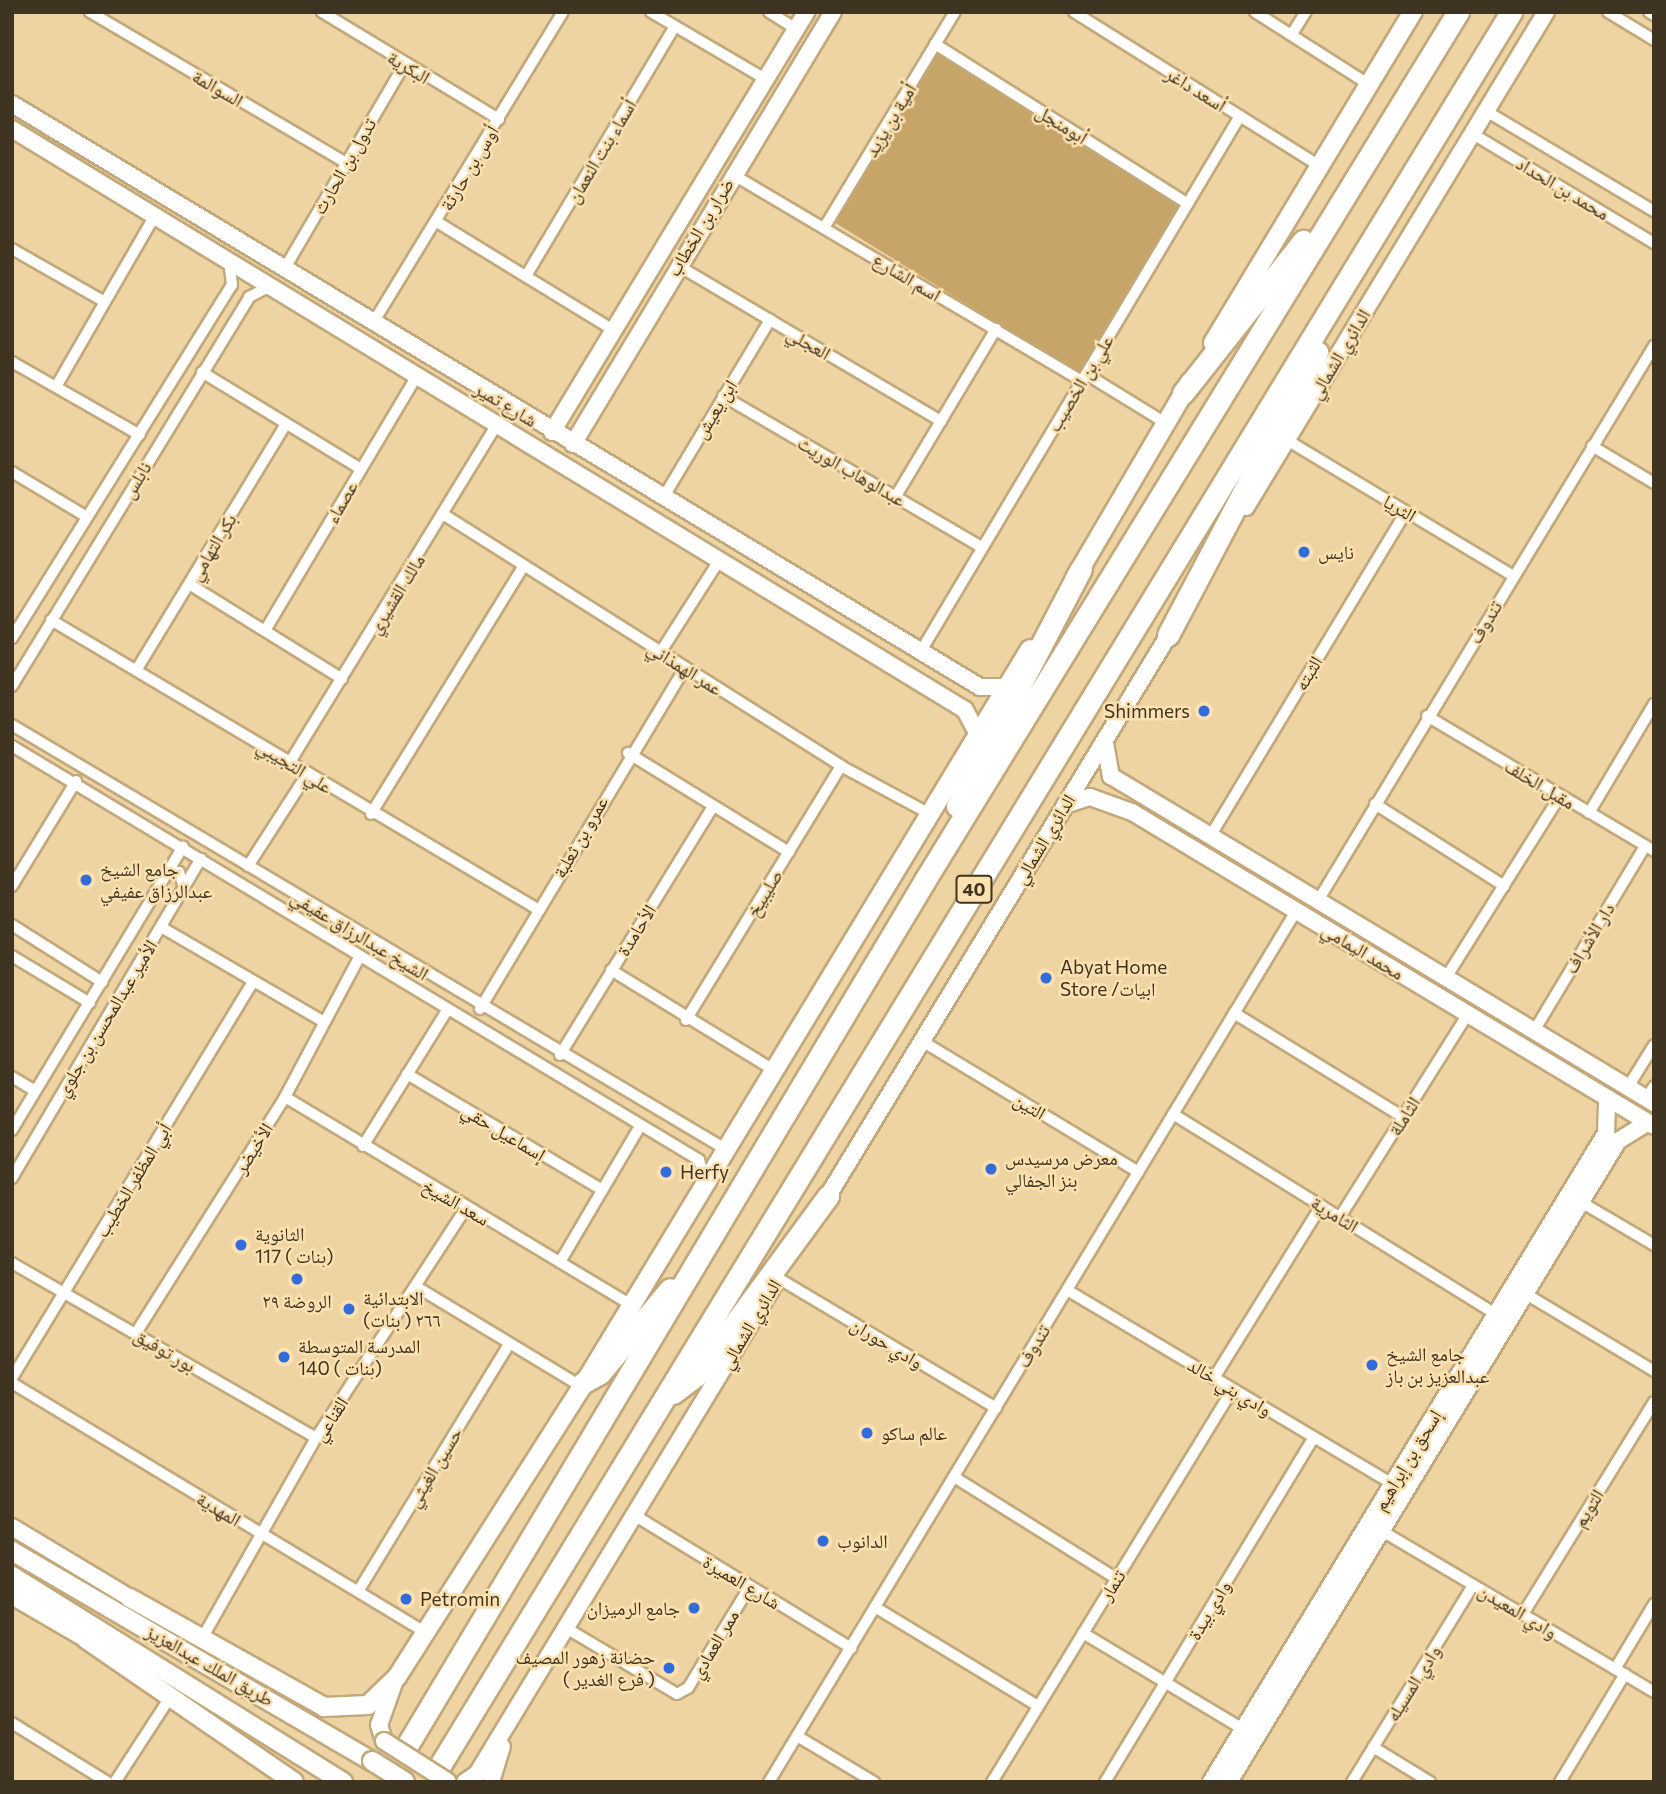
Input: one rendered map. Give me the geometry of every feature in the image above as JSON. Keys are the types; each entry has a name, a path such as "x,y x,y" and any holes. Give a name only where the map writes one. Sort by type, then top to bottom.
{"highway":[{"name":"40","path":"408,1744 707,1249 925,880 1458,12"},
{"name":"الدائري الشمالي","path":"446,1777 663,1401 1374,232 1511,12"},
{"path":"1183,394 1375,148"},
{"path":"1168,635 1374,232"},
{"path":"925,880 989,738 1081,569"},
{"path":"663,1401 696,1374 828,1196"},
{"path":"583,1384 600,1373 707,1249"}],"main road":[{"path":"130,1598 204,1635 324,1707 368,1705 397,1678 583,1384 715,1146 770,1068 1081,569 1164,422 1413,12"},
{"name":"طريق الملك عبدالعزيز","path":"12,1551 246,1684 405,1782"},
{"name":"طريق الملك عبدالعزيز","path":"12,1576 343,1782"},
{"path":"130,1598 246,1684"},
{"path":"86,1639 202,1695"},
{"path":"86,1639 169,1699 294,1782"}],"street":[{"name":"السوالمة","path":"90,12 346,163"},
{"name":"البكرية","path":"322,12 404,65 499,119"},
{"name":"أوس بن حارثة","path":"373,323 563,12"},
{"path":"651,12 765,79"},
{"path":"769,12 796,29"},
{"name":"ضرار بن الخطاب","path":"552,432 806,12"},
{"name":"ضرار بن الخطاب","path":"573,444 677,265 833,12"},
{"name":"أمية بن يزيد","path":"824,228 955,12"},
{"name":"أسعد داغر","path":"1074,12 1318,165"},
{"path":"1255,12 1368,84"},
{"path":"1293,34 1306,12"},
{"name":"الدائري الشمالي","path":"478,1779 515,1712 634,1515 1546,12"},
{"path":"1608,12 1654,40"},
{"path":"1649,12 1654,15"},
{"name":"أسماء بنت النعمان","path":"526,276 675,26"},
{"name":"أبومنجل","path":"936,44 1188,204"},
{"name":"تدول بن الحارث","path":"285,268 404,65"},
{"name":"شارع تمير","path":"12,104 552,432 980,687"},
{"name":"محمد بن الحداد","path":"1486,111 1654,211"},
{"name":"علي بن الخصيب","path":"920,651 1240,116"},
{"path":"12,129 965,710 977,733"},
{"name":"محمد بن الحداد","path":"1472,134 1654,243"},
{"path":"91,175 101,159"},
{"name":"اسم الشارع","path":"732,174 996,329 1164,422"},
{"path":"57,385 155,215"},
{"path":"437,222 613,330"},
{"path":"12,249 103,302"},
{"path":"229,261 232,285 249,297 271,286"},
{"name":"العجلي","path":"677,265 941,421"},
{"name":"نابلس","path":"12,638 232,285"},
{"name":"نابلس","path":"12,686 249,297"},
{"name":"ابن يعيش","path":"663,498 770,320"},
{"path":"896,496 996,329"},
{"name":"تندوف","path":"1319,899 1427,716 1652,352"},
{"path":"12,362 57,385 139,435"},
{"path":"202,372 361,468"},
{"name":"عصماء","path":"266,629 417,376"},
{"name":"عبدالوهاب الوريث","path":"723,396 981,547"},
{"path":"563,414 569,429 584,425"},
{"name":"مالك القشيري","path":"290,762 446,516 498,423"},
{"name":"بكر التهامي","path":"137,669 286,425"},
{"name":"الثريا","path":"1287,440 1513,576"},
{"path":"1592,446 1654,483"},
{"path":"589,480 601,461"},
{"path":"604,489 616,470"},
{"path":"12,472 87,517"},
{"name":"الثبته","path":"1211,835 1405,512"},
{"name":"عمر الهمذاني","path":"446,516 841,766 928,813"},
{"path":"660,653 720,559"},
{"path":"371,814 523,567"},
{"path":"190,584 266,629 342,679"},
{"name":"علي التجيبي","path":"51,620 309,773 371,814 539,910"},
{"name":"عمرو بن ثعلبة","path":"480,1009 628,753 685,668"},
{"path":"965,710 980,687 1005,687"},
{"path":"1589,813 1654,704"},
{"name":"مقبل الخلف","path":"1427,716 1649,849"},
{"name":"الشيخ عبدالرزاق عفيفي","path":"12,725 480,1009 715,1146"},
{"name":"محمد اليمامي","path":"1105,739 1111,776 1628,1087 1651,1096"},
{"name":"الشيخ عبدالرزاق عفيفي","path":"12,746 76,781 359,958 640,1126 701,1169"},
{"path":"628,753 789,852"},
{"name":"صليبيخ","path":"686,1020 841,766"},
{"path":"248,866 309,773"},
{"path":"12,886 76,781"},
{"path":"1132,812 1126,803 1143,794"},
{"path":"1447,976 1560,796"},
{"name":"محمد اليمامي","path":"1065,805 1090,797 1132,812 1651,1125"},
{"path":"1375,804 1504,886"},
{"name":"الأحامدة","path":"560,1055 713,806"},
{"name":"الأمير عبدالمحسن بن جلوي","path":"12,1130 68,1041 163,875 183,847"},
{"name":"دار الأشراف","path":"1534,1031 1649,849"},
{"name":"الأمير عبدالمحسن بن جلوي","path":"12,1178 161,927 183,884 201,859"},
{"path":"163,875 179,872 183,884"},
{"name":"تندوف","path":"769,1782 1296,911"},
{"path":"12,925 102,982"},
{"path":"161,927 321,1020"},
{"path":"12,956 90,1003"},
{"name":"الأخيضر","path":"136,1333 285,1097 321,1020 359,958"},
{"path":"611,970 686,1020 770,1068"},
{"name":"أبي المظفر الخطيب","path":"12,1381 253,982"},
{"path":"363,1146 448,1009"},
{"path":"1234,1013 1403,1117"},
{"name":"الثاملة","path":"1340,1217 1468,1014"},
{"path":"1507,1038 1517,1020"},
{"path":"68,1041 86,1052"},
{"name":"التين","path":"922,1041 1138,1172"},
{"path":"1628,1087 1654,1045"},
{"path":"60,1053 78,1065"},
{"name":"إسماعيل حقي","path":"407,1074 601,1190"},
{"path":"12,1077 35,1091"},
{"name":"سعد الشيخ","path":"285,1097 629,1304"},
{"name":"إسحق بن إبراهيم","path":"1211,1782 1243,1729 1340,1584 1382,1531 1581,1202 1607,1146 1609,1125 1606,1098"},
{"name":"الثامرية","path":"1173,1114 1496,1314"},
{"name":"إسحق بن إبراهيم","path":"1229,1782 1340,1584 1392,1484 1496,1314 1607,1146 1651,1125"},
{"path":"560,1262 640,1126"},
{"path":"1581,1202 1654,1245"},
{"path":"1214,1378 1321,1206"},
{"name":"القناعي","path":"204,1635 259,1533 316,1438 417,1287 466,1208"},
{"name":"بور توفيق","path":"12,1263 316,1438"},
{"name":"وادي حوران","path":"778,1278 996,1408"},
{"path":"417,1287 509,1344 583,1384"},
{"name":"وادي بني خالد","path":"1067,1290 1392,1484"},
{"path":"1526,1294 1654,1371"},
{"name":"حسين الغيثي","path":"359,1590 509,1344"},
{"name":"المهدية","path":"12,1381 426,1633"},
{"name":"تنمار","path":"992,1782 1233,1389"},
{"name":"التويم","path":"1523,1614 1654,1402"},
{"name":"وادي بيدة","path":"1105,1782 1314,1437"},
{"path":"954,1477 1117,1579"},
{"name":"شارع العميرة","path":"634,1515 851,1648"},
{"path":"12,1527 130,1598"},
{"name":"وادي المعيدن","path":"1382,1531 1654,1692"},
{"name":"وادي المسيله","path":"1352,1782 1473,1585"},
{"name":"ممر العمادي","path":"566,1628 677,1694 688,1688 750,1587"},
{"path":"12,1597 86,1639"},
{"path":"1560,1782 1654,1604"},
{"path":"875,1607 1038,1706"},
{"path":"1083,1633 1243,1729"},
{"path":"397,1678 382,1706 384,1741 446,1777"},
{"path":"12,1723 115,1781 169,1699"},
{"path":"797,1736 874,1782"},
{"path":"1373,1747 1430,1782"}],"shaded area":[{"path":"938,54 1183,206 1078,373 834,222"}],"tunnel":[{"path":"385,1782 408,1744"}],"place":[{"name":"نايس","path":"1304,552"},
{"name":"Shimmers","path":"1204,711"},
{"name":"جامع الشيخ عبدالرزاق عفيفي","path":"86,880"},
{"name":"Abyat Home Store /ابيات","path":"1046,978"},
{"name":"معرض مرسيدس بنز الجفالي","path":"991,1169"},
{"name":"Herfy","path":"666,1172"},
{"name":"الثانوية 117 ( بنات)","path":"241,1245"},
{"name":"الروضة ٢٩","path":"297,1279"},
{"name":"الابتدائية ٢٦٦ ( بنات)","path":"349,1309"},
{"name":"المدرسة المتوسطة 140 ( بنات)","path":"284,1357"},
{"name":"جامع الشيخ عبدالعزيز بن باز","path":"1372,1365"},
{"name":"عالم ساكو","path":"867,1433"},
{"name":"الدانوب","path":"823,1541"},
{"name":"Petromin","path":"406,1599"},
{"name":"جامع الرميزان","path":"694,1608"},
{"name":"حضانة زهور المصيف ( فرع الغدير )","path":"669,1668"}]}
